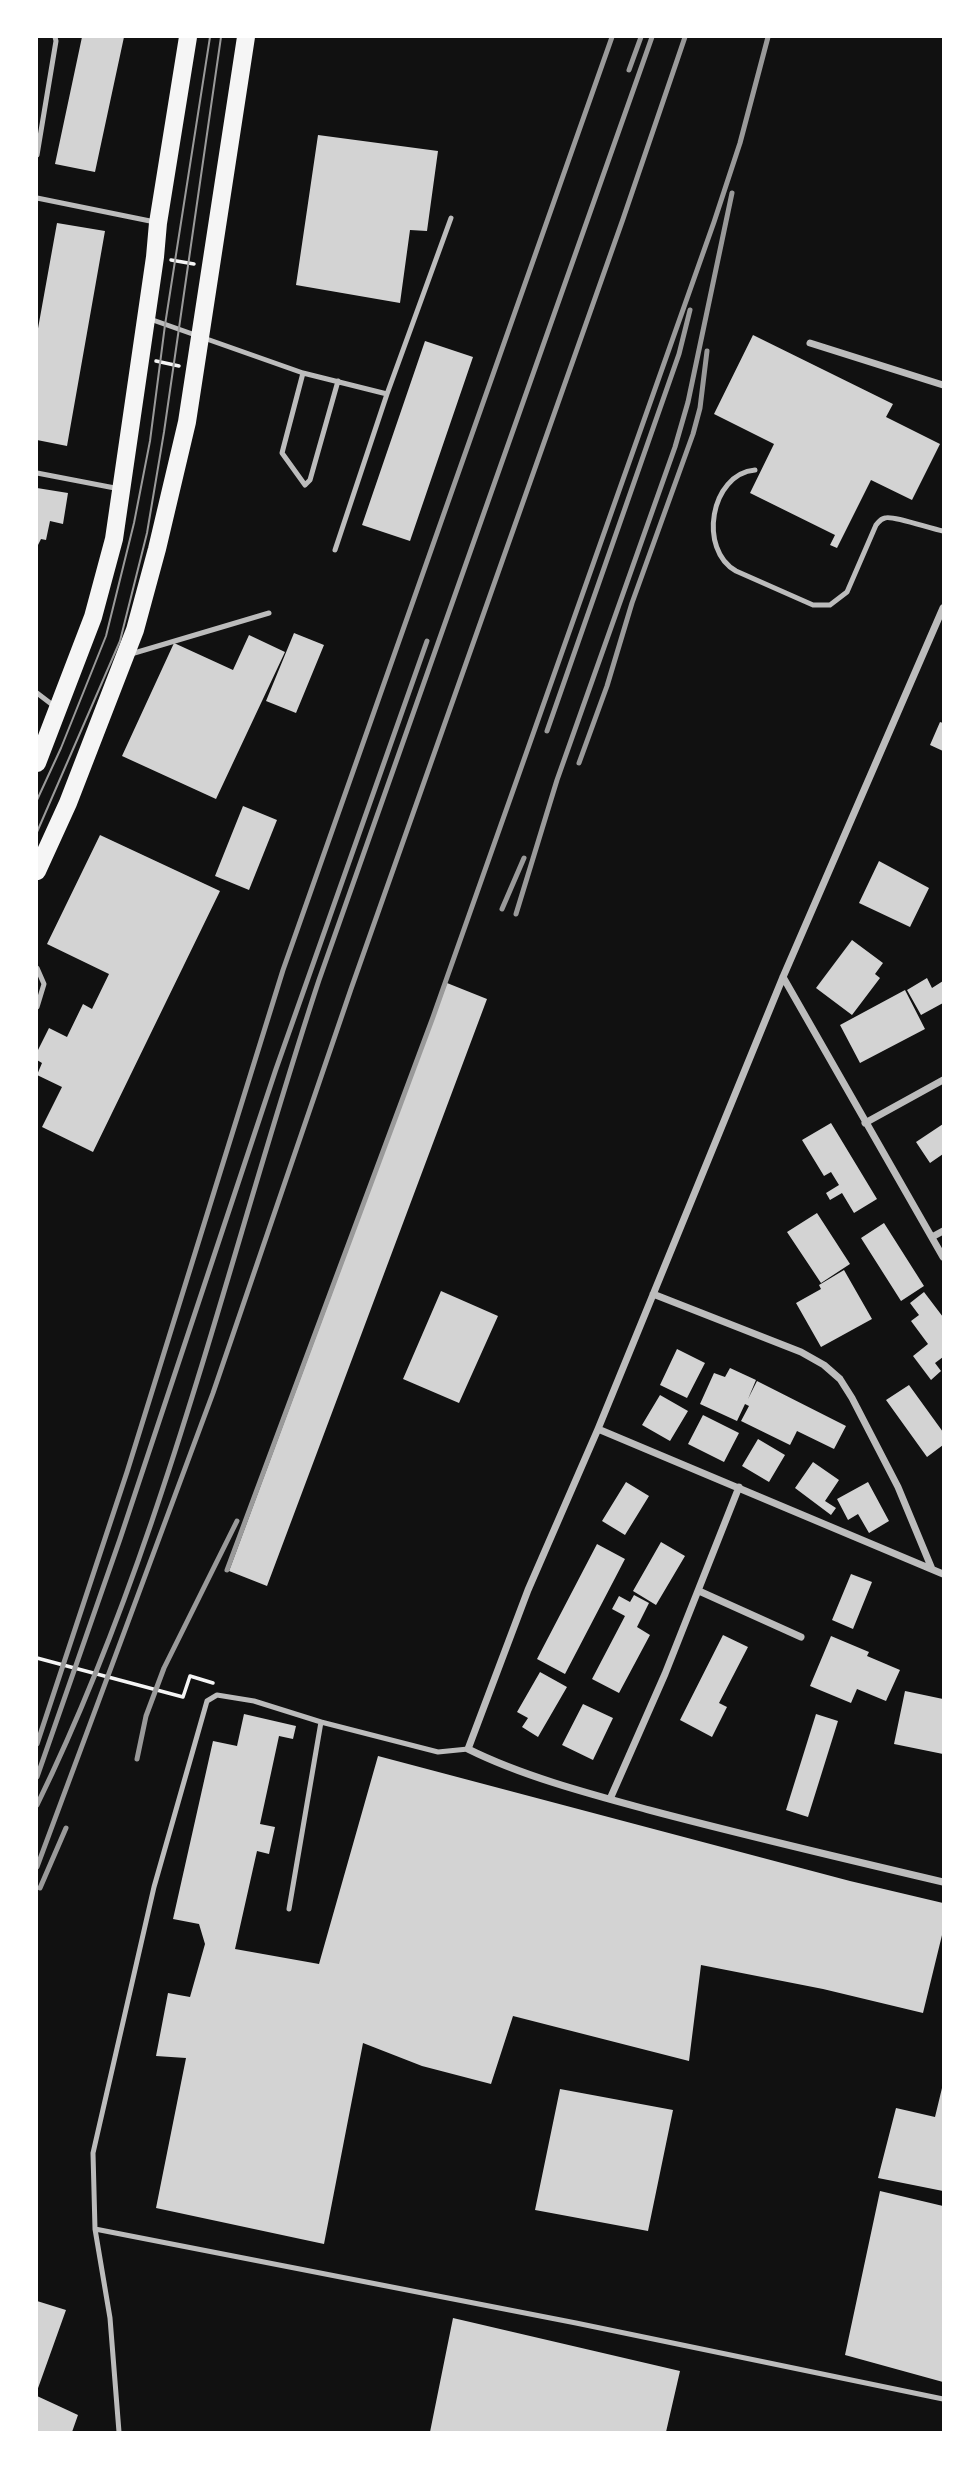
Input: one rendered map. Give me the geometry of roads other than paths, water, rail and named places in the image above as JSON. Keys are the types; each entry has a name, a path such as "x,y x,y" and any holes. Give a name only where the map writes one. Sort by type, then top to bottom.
{"main road":[{"path":"37,762 93,617 114,539 123,490 158,223 188,37"},
{"path":"37,870 68,803 135,630 157,549 187,422 246,37"}],"street":[{"path":"810,343 943,385"},
{"path":"943,608 783,977 528,1590 468,1749 490,1760 610,1799 757,1839 943,1882"},
{"path":"783,977 943,1257"},
{"path":"865,1123 943,1080"},
{"path":"932,1237 943,1231"},
{"path":"653,1294 801,1352 824,1365 840,1379 898,1487 932,1569"},
{"path":"597,1429 943,1574"},
{"path":"610,1799 665,1674 739,1487"},
{"path":"699,1591 801,1637"}],"lane":[{"path":"37,155 55,37"},
{"path":"37,198 158,223"},
{"path":"335,550 387,394 451,218"},
{"path":"146,318 303,373 387,394"},
{"path":"303,373 282,453 305,485 310,480 338,381"},
{"path":"755,470 742,472 733,479 720,497 714,518 718,554 728,566 813,606 830,605 847,592 876,526 883,518 890,517 943,531"},
{"path":"37,473 123,490"},
{"path":"125,656 268,613"},
{"path":"37,693 58,709"},
{"path":"37,968 44,984 37,1007"},
{"path":"119,2432 110,2318 95,2229 93,2153 154,1887 207,1701 217,1695 254,1701 321,1722 438,1752 468,1749"},
{"path":"289,1909 321,1722"},
{"path":"95,2229 550,2318 943,2399"}],"tram line":[{"path":"37,800 106,636 134,523 150,441 165,325 210,37"},
{"path":"37,832 120,641 147,533 221,37"}],"railway":[{"path":"37,1744 127,1472 283,970 612,37"},
{"path":"629,70 641,37"},
{"path":"37,1805 82,1706 158,1502 319,980 652,37"},
{"path":"37,1867 213,1393 351,989 685,37"},
{"path":"227,1570 433,1017 714,222 740,143 768,37"},
{"path":"516,914 557,780 675,447 688,402 732,193"},
{"path":"547,731 679,354 690,310"},
{"path":"579,763 607,686 632,603 693,434 700,408 707,351"},
{"path":"37,1777 120,1539 276,1069 427,641"},
{"path":"502,909 524,858"},
{"path":"137,1759 146,1716 164,1668 237,1521"},
{"path":"40,1888 66,1828"}]}
